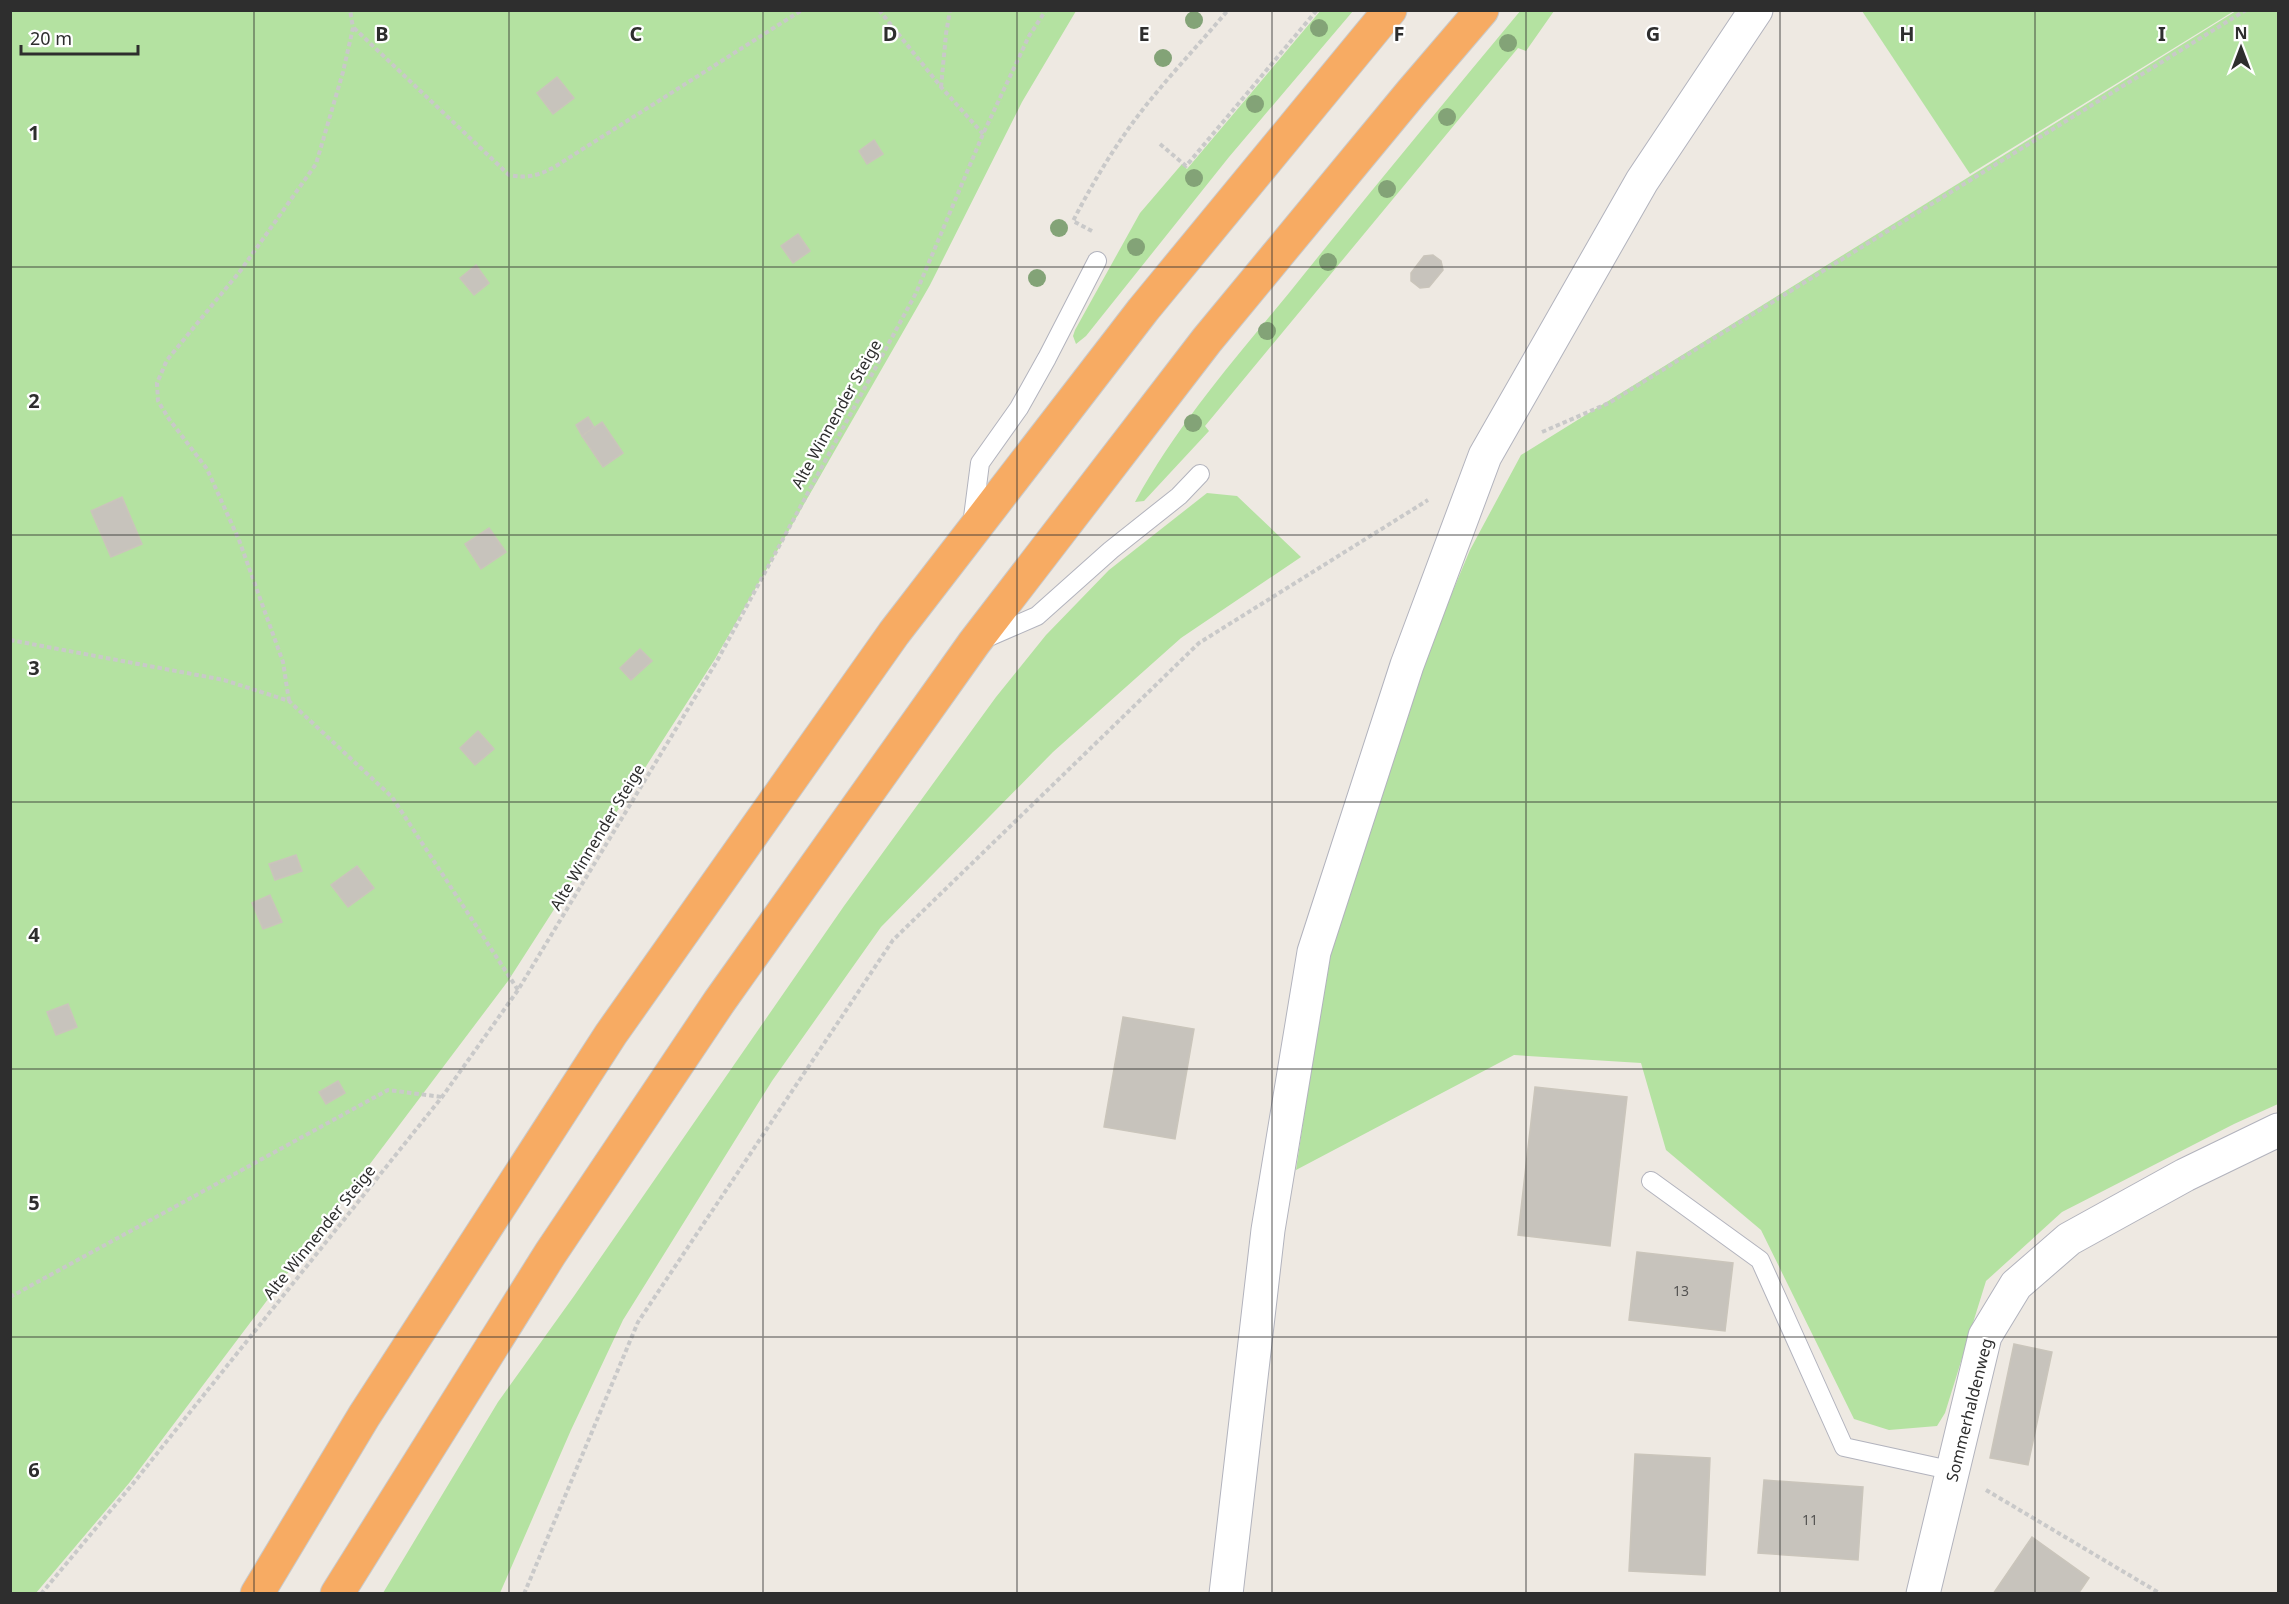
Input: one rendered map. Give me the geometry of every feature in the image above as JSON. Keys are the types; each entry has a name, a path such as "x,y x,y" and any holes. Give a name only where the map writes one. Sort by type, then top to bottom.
{"highway":[{"path":"257,1593 364,1416 611,1034 894,633 1143,310 1390,10"},
{"path":"337,1593 570,1225 719,1002 974,643 1207,340 1482,10"}],"street":[{"path":"1226,1593 1268,1230 1314,952 1407,665 1485,456 1642,182 1756,10"},
{"name":"Sommerhaldenweg","path":"1923,1593 1985,1336 2016,1285 2069,1239 2185,1174 2278,1130"}],"lane":[{"path":"971,532 980,463 1019,408 1097,261"},
{"path":"974,643 1037,616 1111,550 1179,496 1200,474"},
{"path":"1651,1181 1760,1260 1844,1447 1954,1471"}],"path":[{"path":"289,700 283,662 239,540 207,469 158,401 157,383 167,360 241,270 316,164 343,72 353,28 350,10"},
{"path":"353,28 509,175 520,177 539,176 556,166 802,10"},
{"path":"879,10 941,87 983,134"},
{"path":"941,87 945,34 950,10"},
{"name":"Alte Winnender Steige","path":"40,1593 131,1486 442,1097 518,990 717,661 916,293 983,134 1029,36 1046,10"},
{"path":"1097,233 1073,221 1091,186 1122,137 1228,10"},
{"path":"1160,144 1186,166 1317,10"},
{"path":"1536,434 1609,403 2246,10"},
{"path":"524,1593 638,1322 893,940 1199,643 1431,498"},
{"path":"10,640 224,680 289,700 392,797 518,990"},
{"path":"10,1297 388,1090 442,1097"},
{"path":"1954,1471 2161,1593"}],"green space":[{"path":"1321,10 1353,11 1229,157 1086,336 1076,344 1073,336 1075,330 1140,213 1182,164 1187,169"},
{"path":"1521,10 1554,11 1526,51 1518,48 1205,426 1209,431 1144,501 1135,502 1169,446 1227,368"},
{"path":"11,11 1076,11 1022,102 930,285 715,659 508,981 130,1482 36,1593 11,1594"},
{"path":"1862,11 2234,11 1970,174"},
{"path":"2236,11 2278,11 2278,1104 2062,1212 1986,1281 1945,1413 1937,1426 1889,1430 1854,1419 1761,1230 1666,1150 1641,1063 1514,1055 1296,1170 1331,935 1426,655 1470,550 1521,455"},
{"path":"1207,493 1237,496 1301,557 1181,638 1053,752 881,927 772,1081 623,1320 571,1430 500,1593 383,1593 498,1402 844,906 996,697 1046,635 1109,570"}],"building":[{"path":"557,77 574,98 553,114 537,93"},
{"path":"874,140 883,154 867,164 859,151"},
{"path":"798,234 810,251 793,263 781,246"},
{"path":"1433,255 1441,261 1443,270 1429,287 1420,288 1411,281 1411,273 1424,256"},
{"path":"476,265 489,283 474,295 460,278"},
{"path":"588,417 594,427 582,436 576,425"},
{"path":"602,422 623,453 603,467 582,436"},
{"path":"122,497 142,544 111,557 91,511"},
{"path":"489,528 506,552 481,569 465,544"},
{"path":"640,649 652,661 631,680 620,668"},
{"path":"478,731 494,749 475,765 460,748"},
{"path":"296,855 302,871 275,880 269,864"},
{"path":"357,866 374,888 348,907 331,885"},
{"path":"270,895 282,922 263,929 252,903"},
{"path":"68,1004 77,1027 56,1035 47,1012"},
{"path":"1123,1017 1194,1029 1175,1139 1104,1127"},
{"path":"338,1081 345,1093 326,1104 319,1092"},
{"path":"1535,1087 1627,1097 1610,1246 1518,1235"},
{"path":"1637,1252 1733,1263 1725,1331 1629,1320"},
{"path":"2014,1344 2052,1352 2028,1465 1990,1458"},
{"path":"1635,1454 1710,1458 1705,1575 1629,1571"},
{"path":"1764,1480 1863,1487 1858,1560 1758,1553"},
{"path":"2032,1537 2089,1578 2078,1594 1993,1594"}]}
